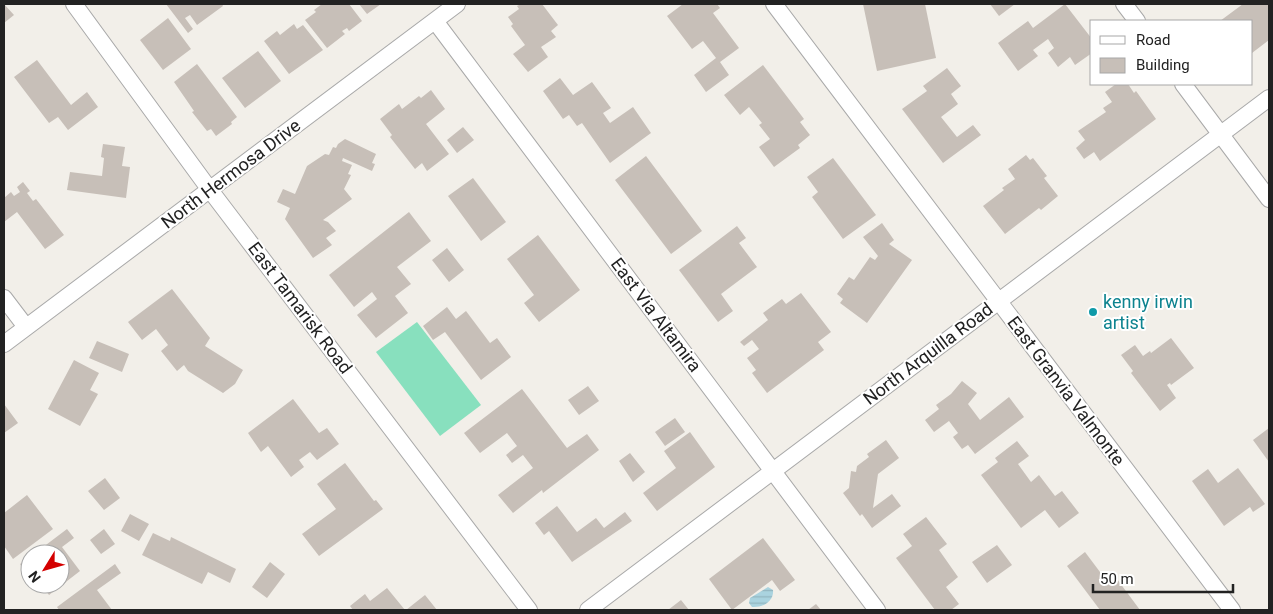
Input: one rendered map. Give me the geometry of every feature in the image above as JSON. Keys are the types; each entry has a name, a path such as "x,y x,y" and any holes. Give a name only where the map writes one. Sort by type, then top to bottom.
{"street":[{"name":"North Hermosa Drive","path":"4,344 457,4"},
{"name":"East Granvia Valmonte","path":"774,4 1232,610"},
{"path":"1124,4 1136,20"},
{"name":"East Tamarisk Road","path":"81,6 210,190 529,610"},
{"name":"East Via Altamira","path":"435,21 877,610"},
{"path":"1184,85 1269,199"},
{"name":"North Arquilla Road","path":"588,610 1269,98"},
{"path":"4,298 26,327"}],"green space":[{"path":"417,322 481,405 440,436 376,352"}],"water":[{"path":"768,587 773,590 770,600 764,605 752,607 749,603 750,598"}],"building":[{"path":"4,4 14,15 4,23"},
{"path":"166,4 222,4 223,6 197,25 190,15 185,18 193,29 188,33"},
{"path":"322,4 349,4 362,21 349,31 347,28 342,31 345,34 327,48 305,20 316,12 314,10"},
{"path":"359,4 381,4 367,14"},
{"path":"521,4 542,4 558,25 551,31 556,37 541,47 548,57 528,72 513,54 525,45 511,26 513,24 508,17 519,9 517,6"},
{"path":"683,4 717,4 720,8 713,13 739,48 720,62 729,75 706,92 694,75 716,58 703,41 692,49 667,16"},
{"path":"863,4 925,4 936,58 877,71"},
{"path":"990,4 1015,4 999,16"},
{"path":"1065,4 1090,36 1090,54 1075,65 1070,57 1058,67 1048,53 1054,48 1048,39 1033,50 1038,56 1018,71 998,43 1028,21 1033,28"},
{"path":"1243,4 1269,4 1269,40 1253,52 1253,20 1221,20"},
{"path":"168,18 191,49 163,70 140,40"},
{"path":"294,24 297,29 303,25 323,50 289,74 264,41 277,31 280,35"},
{"path":"258,51 281,81 245,108 222,78"},
{"path":"37,60 71,105 87,92 98,107 68,130 58,117 49,123 14,77"},
{"path":"197,64 237,117 231,122 232,124 216,136 211,129 207,131 192,112 194,111 174,82"},
{"path":"763,65 804,119 800,122 810,135 798,145 800,148 774,167 759,147 770,139 759,125 762,123 749,107 740,115 724,95"},
{"path":"947,68 961,86 951,94 958,104 941,117 957,137 973,125 981,135 943,163 902,109 927,91 923,86"},
{"path":"560,78 573,95 592,82 611,108 603,113 610,123 633,107 651,133 610,163 582,123 577,126 569,115 563,119 543,91"},
{"path":"1115,85 1129,85 1134,93 1136,91 1156,119 1100,161 1094,152 1084,159 1076,148 1085,140 1078,131 1106,112 1103,108 1112,102 1105,92"},
{"path":"431,90 445,109 426,124 449,154 427,171 422,163 415,169 390,137 392,135 380,119 399,104 402,109 419,96 421,98"},
{"path":"463,127 474,140 457,153 447,140"},
{"path":"345,139 376,154 372,163 375,164 372,171 343,158 342,161 352,165 348,174 351,175 344,189 352,199 323,220 328,222 336,231 326,238 332,245 313,258 285,219 290,208 277,202 283,189 295,194 307,166 325,154 329,155 333,147 336,148"},
{"path":"103,144 125,147 122,166 130,167 126,198 67,190 70,172 102,176 104,158 101,157"},
{"path":"1026,155 1030,160 1033,158 1047,176 1044,178 1058,196 1005,234 983,206 1004,190 1002,188 1015,179 1008,169"},
{"path":"646,156 702,231 671,254 615,180"},
{"path":"833,158 876,215 843,239 812,197 818,192 807,177"},
{"path":"473,178 506,222 481,241 448,196"},
{"path":"23,182 30,191 27,193 33,201 36,199 64,235 45,249 17,212 4,222 4,198 11,192 14,196 20,192 17,187"},
{"path":"409,212 431,241 397,267 411,284 395,296 408,313 376,338 357,315 377,299 372,292 354,307 329,275"},
{"path":"882,223 894,240 889,244 912,260 867,323 840,303 843,299 837,294 849,277 854,280 870,257 875,260 878,256 863,237"},
{"path":"737,226 746,238 739,243 757,267 721,294 733,311 718,322 679,270"},
{"path":"538,235 580,290 539,322 524,303 534,295 507,259"},
{"path":"447,248 464,270 449,282 432,260"},
{"path":"172,289 210,338 205,346 243,370 235,384 223,393 188,371 184,365 177,371 161,351 168,345 156,329 142,340 128,322"},
{"path":"801,293 831,332 818,342 824,350 767,393 752,373 756,370 747,358 759,349 752,340 744,346 740,342 768,320 763,313 782,299 786,304"},
{"path":"447,307 456,319 466,311 490,343 497,338 511,357 481,380 445,332 433,340 423,326"},
{"path":"1171,338 1194,368 1171,385 1170,383 1167,385 1176,398 1160,411 1131,373 1133,371 1121,355 1135,345 1143,356 1150,351 1151,353"},
{"path":"97,341 129,354 122,372 89,358"},
{"path":"74,360 99,373 90,390 98,394 80,426 48,409"},
{"path":"962,381 977,393 968,404 980,420 1009,397 1024,417 975,454 968,445 962,449 953,437 958,433 949,421 934,432 925,420 939,409 936,405 951,394"},
{"path":"588,386 599,401 579,415 568,400"},
{"path":"522,389 567,448 587,434 599,450 543,493 542,490 513,513 498,495 533,468 523,455 512,463 506,455 517,446 507,433 480,453 464,433"},
{"path":"293,399 319,433 327,428 339,444 317,460 310,452 299,460 304,467 291,477 268,446 261,452 248,433"},
{"path":"4,404 18,423 4,433"},
{"path":"675,418 685,432 665,446 655,432"},
{"path":"1269,428 1269,462 1253,440"},
{"path":"690,432 715,467 657,511 643,493 676,468 664,451"},
{"path":"886,440 899,458 878,474 873,508 892,494 901,506 872,528 862,514 860,516 843,493 849,488 851,471 856,472 857,466 869,457 867,454"},
{"path":"1017,441 1029,456 1018,464 1031,482 1039,475 1055,496 1062,491 1079,513 1059,528 1045,510 1021,528 981,475 998,462 995,458"},
{"path":"630,453 645,472 633,482 619,461"},
{"path":"345,463 374,501 376,500 383,509 319,556 302,534 336,509 317,484"},
{"path":"1238,468 1265,504 1253,512 1250,507 1224,526 1192,481 1208,469 1218,483"},
{"path":"105,478 120,498 104,510 88,491"},
{"path":"27,495 53,529 33,544 20,544 20,554 13,559 4,546 4,513"},
{"path":"557,506 577,532 596,518 604,528 625,512 632,521 572,562 549,531 544,535 535,523"},
{"path":"130,514 149,524 139,541 121,531"},
{"path":"926,517 947,544 939,550 958,577 946,587 959,604 951,610 935,610 896,558 912,546 903,534"},
{"path":"67,529 74,538 66,544 47,544"},
{"path":"104,529 115,544 101,554 90,540"},
{"path":"153,533 170,541 171,537 236,569 230,583 208,572 202,584 142,555"},
{"path":"763,538 795,580 780,591 772,580 732,610 709,579"},
{"path":"997,545 1012,565 987,583 972,562"},
{"path":"1085,552 1109,584 1117,579 1140,610 1100,610 1067,566"},
{"path":"70,558 80,571 70,579"},
{"path":"270,562 285,574 267,598 252,587"},
{"path":"115,564 121,573 97,590 112,610 59,610 57,607"},
{"path":"387,588 405,610 353,610 350,606 365,594 370,601"},
{"path":"425,595 437,610 406,610"},
{"path":"681,600 689,610 668,610"},
{"path":"816,604 821,610 808,610"}],"place":[{"name":"kenny irwin artist","path":"1093,312"}]}
